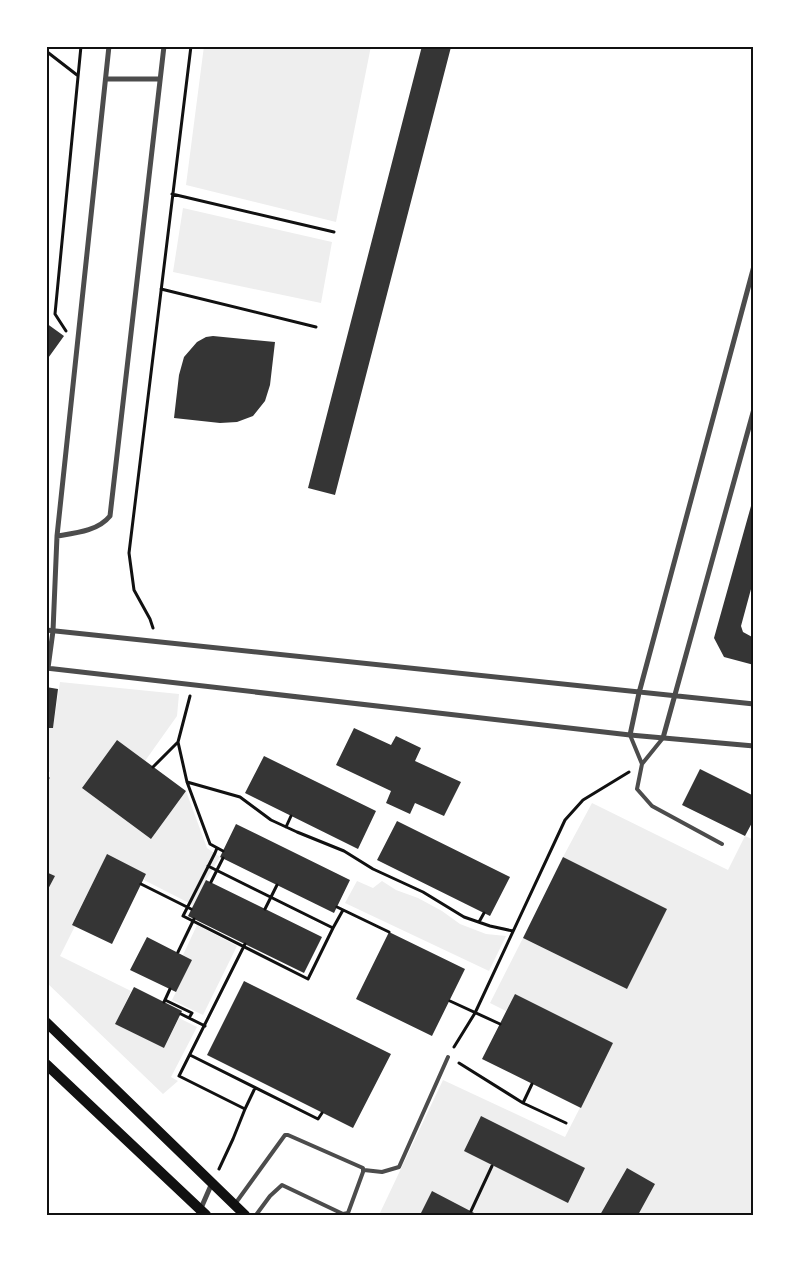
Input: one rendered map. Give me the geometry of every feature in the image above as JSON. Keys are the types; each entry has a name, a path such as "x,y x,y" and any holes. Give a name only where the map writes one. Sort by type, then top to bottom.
{"main road":[{"path":"46,1022 245,1215"},
{"path":"46,1064 201,1213"}],"street":[{"path":"110,46 57,536 53,631 47,668 630,735 754,746"},
{"path":"57,536 83,531 104,524 110,516 164,46"},
{"path":"106,79 160,79"},
{"path":"630,735 639,693 754,268"},
{"path":"663,738 754,409"},
{"path":"46,630 754,704"},
{"path":"201,1213 213,1182"}],"lane":[{"path":"630,735 642,764"},
{"path":"663,738 642,764 637,789 652,806 722,844"},
{"path":"235,1204 285,1134 364,1170 382,1172 399,1167 448,1056"},
{"path":"256,1215 270,1196 282,1185 346,1214 364,1170"}],"path":[{"path":"70,337 55,314 81,46"},
{"path":"158,643 150,619 134,590 129,553 191,46"},
{"path":"46,51 78,75"},
{"path":"172,194 334,232"},
{"path":"160,289 316,327"},
{"path":"193,685 178,742 187,782 210,844 223,851"},
{"path":"153,767 178,742"},
{"path":"566,1123 523,1103 448,1056 475,1013 566,820 583,800 642,764"},
{"path":"187,782 240,797 272,820 344,851 373,869 423,892 464,917 514,931"},
{"path":"286,827 291,816"},
{"path":"217,848 189,908 182,916 194,920 308,980 343,910"},
{"path":"211,882 223,858"},
{"path":"208,866 333,928"},
{"path":"141,884 189,908"},
{"path":"265,909 276,885"},
{"path":"337,907 389,932"},
{"path":"479,922 484,913"},
{"path":"178,952 194,920"},
{"path":"245,946 179,1076 245,1109"},
{"path":"170,990 165,1001 192,1013 189,1018"},
{"path":"450,1001 500,1024"},
{"path":"181,1014 205,1026"},
{"path":"190,1055 318,1119 322,1112"},
{"path":"523,1103 532,1084"},
{"path":"213,1182 234,1139 255,1088"},
{"path":"471,1211 492,1166"}],"shaded area":[{"path":"204,46 371,46 336,222 186,185"},
{"path":"183,208 332,242 321,303 173,272"},
{"path":"60,682 179,694 177,716 145,761 117,740 82,788 151,839 186,791 207,848 220,857 193,905 144,880 146,874 107,855 72,924 75,926 60,956 131,991 116,1024 164,1048 179,1018 197,1027 171,1077 178,1081 163,1094 46,982 46,807 50,772 46,772 46,728 53,728"},
{"path":"592,803 728,870 745,836 754,840 754,1215 379,1215 443,1080 565,1137 613,1043 515,994 506,1011 490,1003 523,938 627,989 667,909 563,857"},
{"path":"357,881 373,888 382,881 396,890 418,898 442,911 460,924 486,934 506,936 489,971 345,903"},
{"path":"197,925 237,946 203,1015 172,1000 192,960 183,955"}],"building":[{"path":"422,46 451,47 335,495 308,488"},
{"path":"46,323 64,336 46,361"},
{"path":"213,336 275,342 270,385 265,401 253,416 237,422 220,423 174,418 179,375 184,357 197,342 206,337"},
{"path":"751,506 754,507 754,578 741,626 743,632 754,638 754,665 724,657 714,638"},
{"path":"46,687 58,689 53,728 46,728"},
{"path":"354,728 391,745 396,736 421,748 415,761 461,782 444,816 415,803 410,814 386,803 391,791 336,765"},
{"path":"117,740 186,791 151,839 82,788"},
{"path":"264,756 376,811 358,849 245,793"},
{"path":"700,769 754,796 754,819 745,836 682,805"},
{"path":"397,821 510,877 490,916 377,860"},
{"path":"236,824 350,880 334,913 220,857"},
{"path":"107,854 146,874 112,944 72,925"},
{"path":"563,857 667,909 627,989 523,938"},
{"path":"46,872 55,876 46,893"},
{"path":"206,880 322,937 304,973 188,916"},
{"path":"389,932 465,969 432,1036 356,999"},
{"path":"147,937 192,960 176,992 130,970"},
{"path":"244,981 391,1054 353,1128 207,1055"},
{"path":"134,987 182,1011 164,1048 115,1024"},
{"path":"515,994 613,1043 581,1108 482,1059"},
{"path":"481,1116 585,1168 568,1203 464,1151"},
{"path":"627,1168 655,1184 638,1215 600,1215"},
{"path":"432,1191 478,1215 420,1215"}]}
